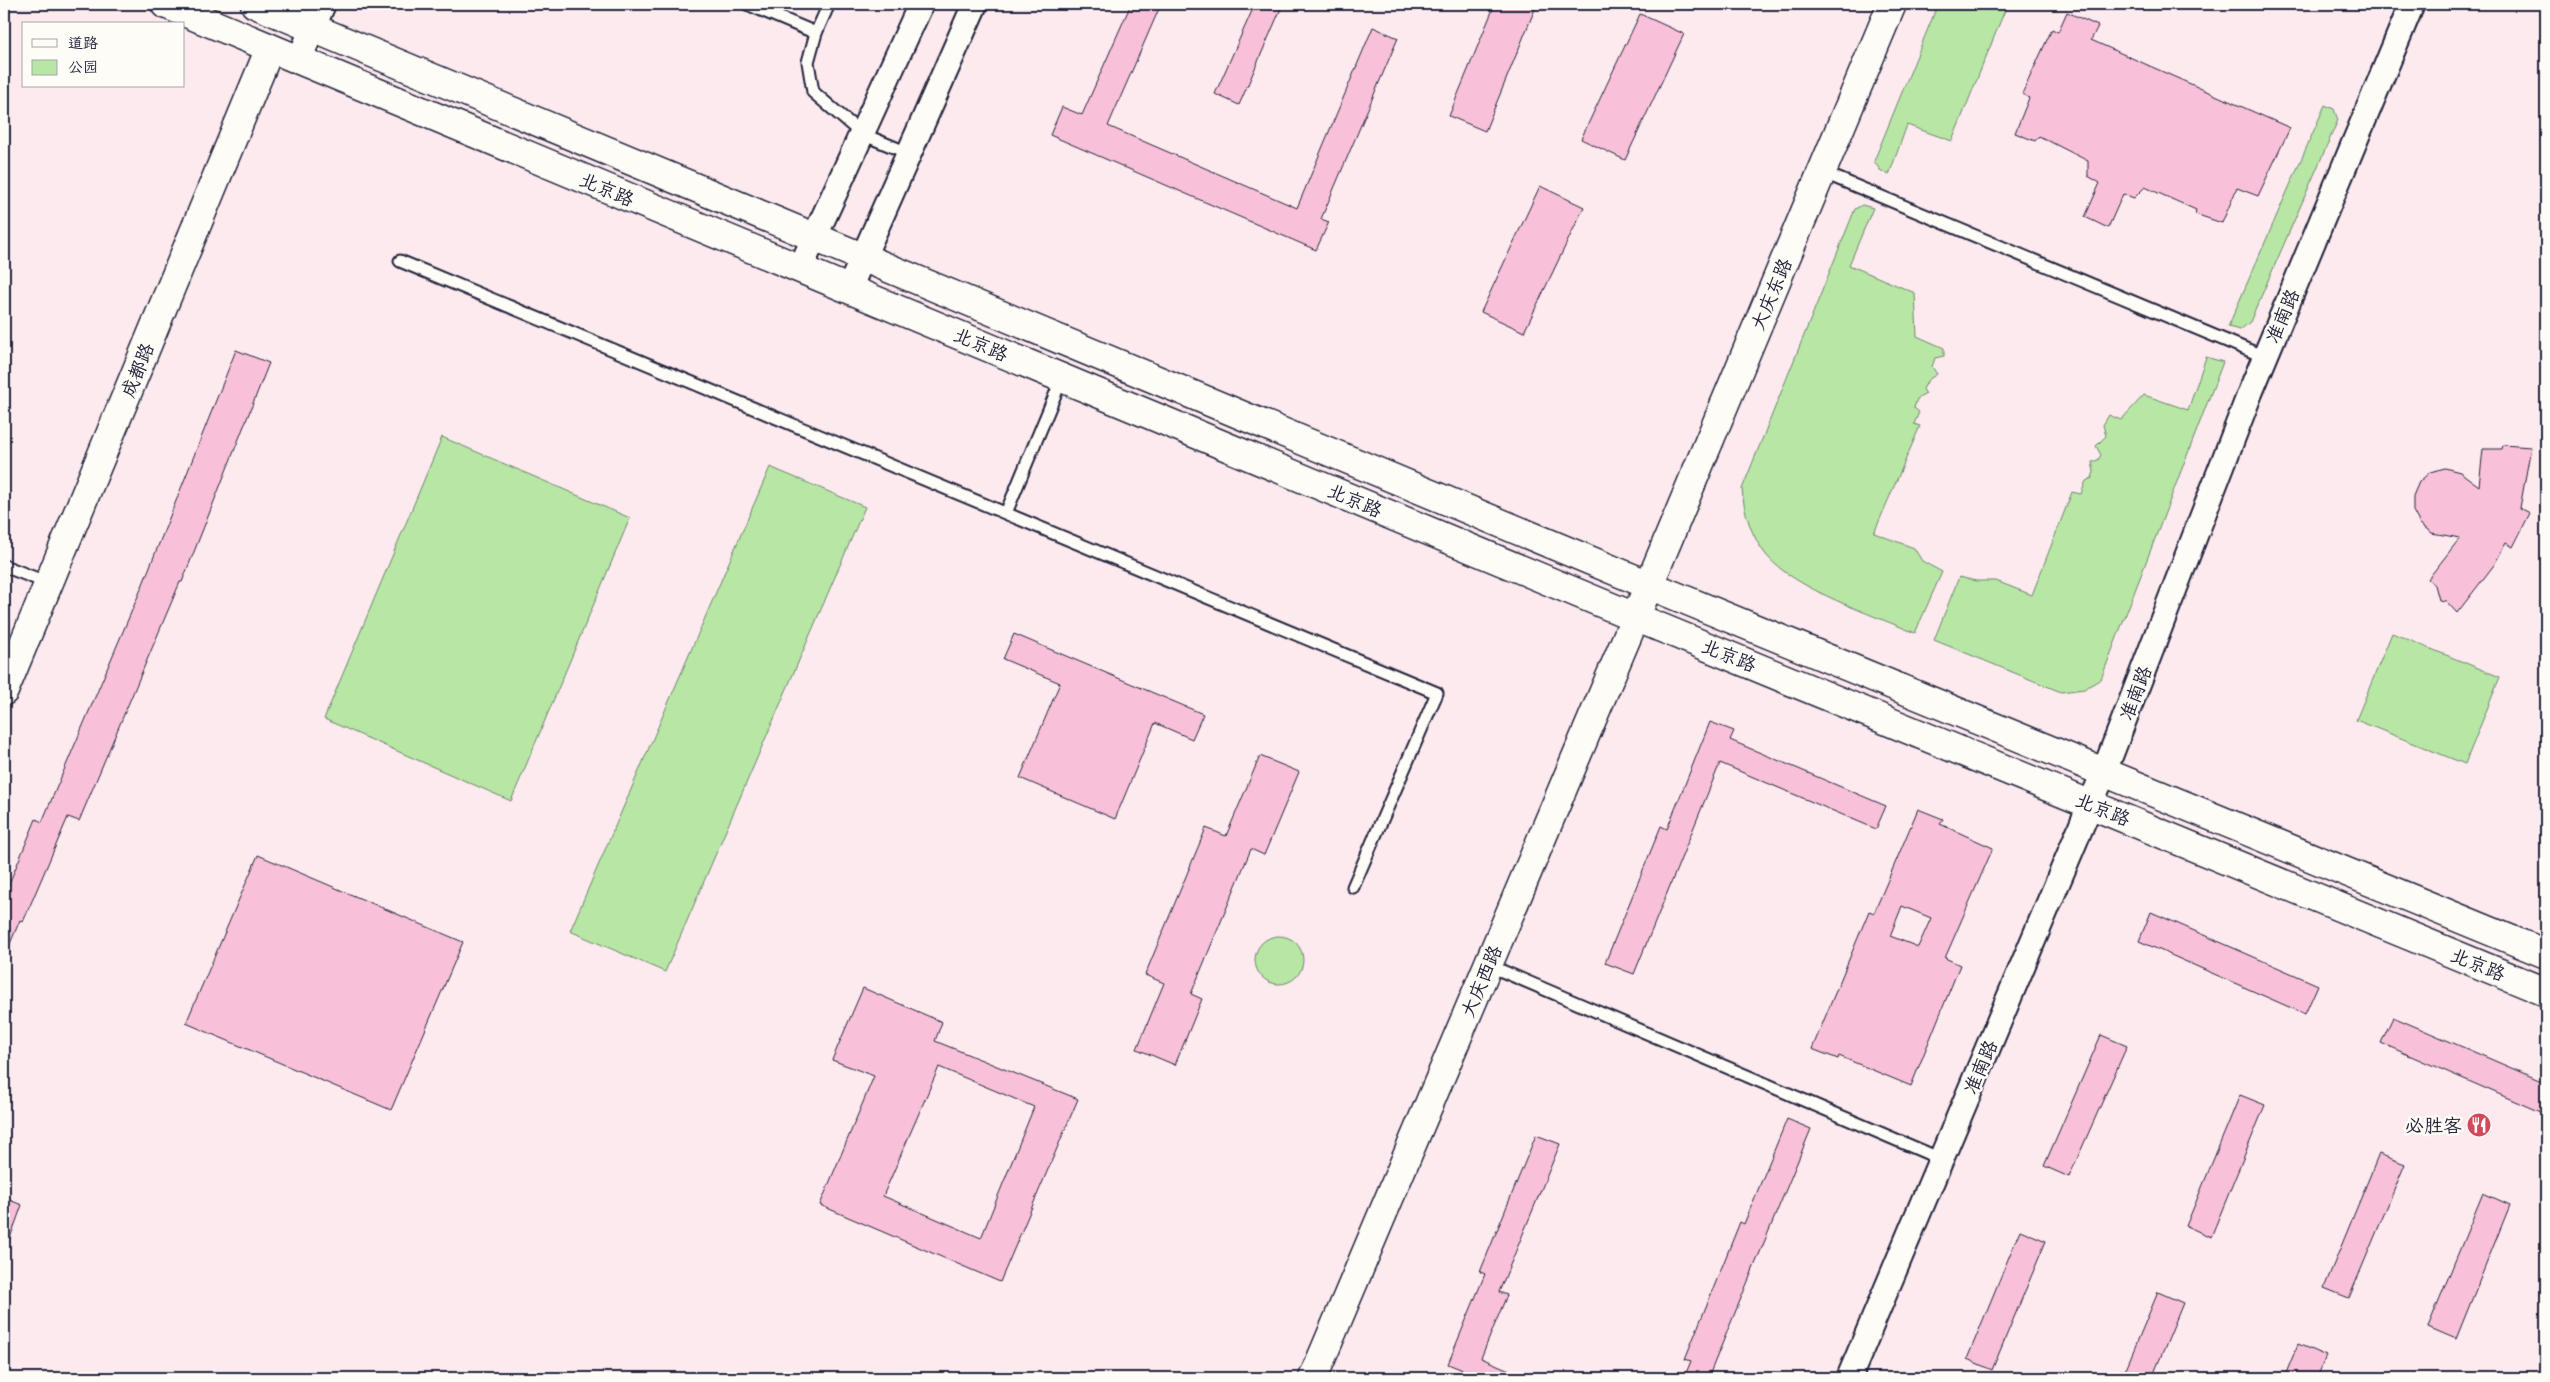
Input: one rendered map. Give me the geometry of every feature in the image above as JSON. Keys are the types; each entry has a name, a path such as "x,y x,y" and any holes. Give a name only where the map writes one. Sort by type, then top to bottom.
{"main road":[{"name":"北京路","path":"165,4 1635,617 2546,992"},
{"name":"北京路","path":"255,4 318,16 815,237 2546,954"},
{"name":"大庆东路","path":"1650,584 1892,4"},
{"name":"成都路","path":"4,691 270,48"},
{"name":"大庆西路","path":"1313,1378 1650,584"}],"street":[{"path":"800,269 921,4"},
{"path":"848,289 975,4"},
{"name":"准南路","path":"1849,1378 2091,804 2265,357 2412,4"},
{"path":"300,60 318,16"}],"lane":[{"path":"747,4 816,33"},
{"path":"829,4 816,33 808,62 813,92 862,134 908,153"},
{"path":"1822,172 2265,357"},
{"path":"400,261 1437,693 1353,887"},
{"path":"1006,513 1062,378"},
{"path":"4,566 48,583"},
{"path":"1488,965 1942,1159"}],"green space":[{"path":"1938,4 2007,5 1952,141 1907,125 1889,175 1880,170 1874,161"},
{"path":"2325,105 2334,109 2338,120 2250,322 2240,330 2228,327"},
{"path":"1862,205 1873,208 1849,265 1915,293 1917,336 1944,348 1944,356 1935,358 1932,367 1937,374 1928,380 1923,389 1926,394 1917,399 1914,408 1919,412 1914,424 1920,426 1874,533 1914,548 1922,561 1942,572 1915,633 1816,591 1780,568 1761,548 1749,524 1743,498 1742,489 1855,209"},
{"path":"2206,357 2223,362 2101,679 2084,689 2061,692 1934,640 1959,577 1976,581 1996,581 2032,595 2072,492 2081,494 2086,481 2092,478 2094,472 2092,462 2098,460 2101,455 2096,446 2106,436 2103,425 2109,415 2121,420 2144,395 2188,410"},
{"path":"442,437 630,518 511,801 324,719"},
{"path":"770,467 865,507 665,972 570,931"},
{"path":"2392,633 2500,677 2465,764 2356,720"},
{"path":"1274,936 1284,936 1296,943 1303,955 1303,965 1296,977 1284,984 1274,984 1266,980 1259,973 1255,965 1255,955 1259,947 1266,940"}],"building":[{"path":"1131,4 1161,4 1108,126 1297,208 1373,27 1398,38 1321,219 1329,222 1316,250 1050,135 1062,107 1082,115"},
{"path":"1255,4 1283,4 1239,105 1215,94"},
{"path":"1495,4 1537,4 1485,131 1449,116"},
{"path":"2067,12 2098,26 2091,40 2290,128 2258,196 2237,188 2222,223 2195,214 2196,210 2145,187 2134,198 2123,194 2108,228 2085,217 2100,183 2088,176 2088,161 2039,136 2035,141 2015,133 2029,98 2022,94 2052,29 2058,32"},
{"path":"1640,14 1684,34 1625,160 1581,139"},
{"path":"1540,186 1584,207 1524,332 1481,312"},
{"path":"236,350 269,363 182,582 180,582 79,821 68,817 23,922 20,920 4,958 4,896 36,819 42,822 141,589"},
{"path":"2503,445 2531,447 2520,508 2530,513 2513,547 2506,543 2494,565 2457,613 2446,601 2439,600 2435,585 2428,579 2460,538 2432,533 2420,524 2413,511 2413,496 2419,482 2430,472 2445,468 2460,472 2479,486 2483,449 2502,449"},
{"path":"1014,634 1203,714 1192,739 1155,723 1115,819 1020,778 1060,683 1003,659"},
{"path":"1710,722 1734,731 1730,740 1886,806 1876,829 1720,763 1634,974 1605,963 1661,826 1667,829"},
{"path":"1260,756 1299,772 1264,855 1251,849 1191,994 1202,999 1175,1065 1137,1049 1164,983 1145,975 1206,828 1226,836"},
{"path":"1918,809 1943,819 1940,824 1993,848 1945,958 1960,965 1911,1086 1839,1056 1838,1059 1812,1049 1869,911 1874,913","holes":["1902,906 1931,918 1918,947 1890,936"]},
{"path":"258,855 463,942 391,1110 186,1023"},
{"path":"2151,912 2318,985 2305,1014 2139,941"},
{"path":"863,988 942,1022 935,1041 1078,1099 1000,1282 820,1205 874,1076 832,1060","holes":["939,1067 1034,1107 981,1238 883,1196"]},
{"path":"2393,1017 2546,1083 2546,1098 2540,1112 2381,1043"},
{"path":"2101,1035 2127,1046 2069,1177 2044,1166"},
{"path":"2240,1095 2265,1105 2211,1237 2186,1226"},
{"path":"1787,1119 1811,1129 1708,1378 1684,1378 1691,1361 1685,1359 1740,1222 1744,1224"},
{"path":"1536,1135 1560,1144 1499,1292 1507,1295 1481,1358 1528,1378 1483,1378 1448,1364 1485,1274 1480,1272"},
{"path":"2379,1154 2405,1164 2349,1298 2324,1288"},
{"path":"2483,1193 2510,1205 2456,1339 2428,1327"},
{"path":"4,1198 22,1205 6,1249 4,1249"},
{"path":"2020,1230 2046,1241 1992,1370 1967,1359"},
{"path":"2158,1292 2183,1303 2152,1378 2122,1378"},
{"path":"2298,1344 2326,1356 2317,1378 2284,1378"}],"place":[{"name":"必胜客","path":"2479,1125"}]}
